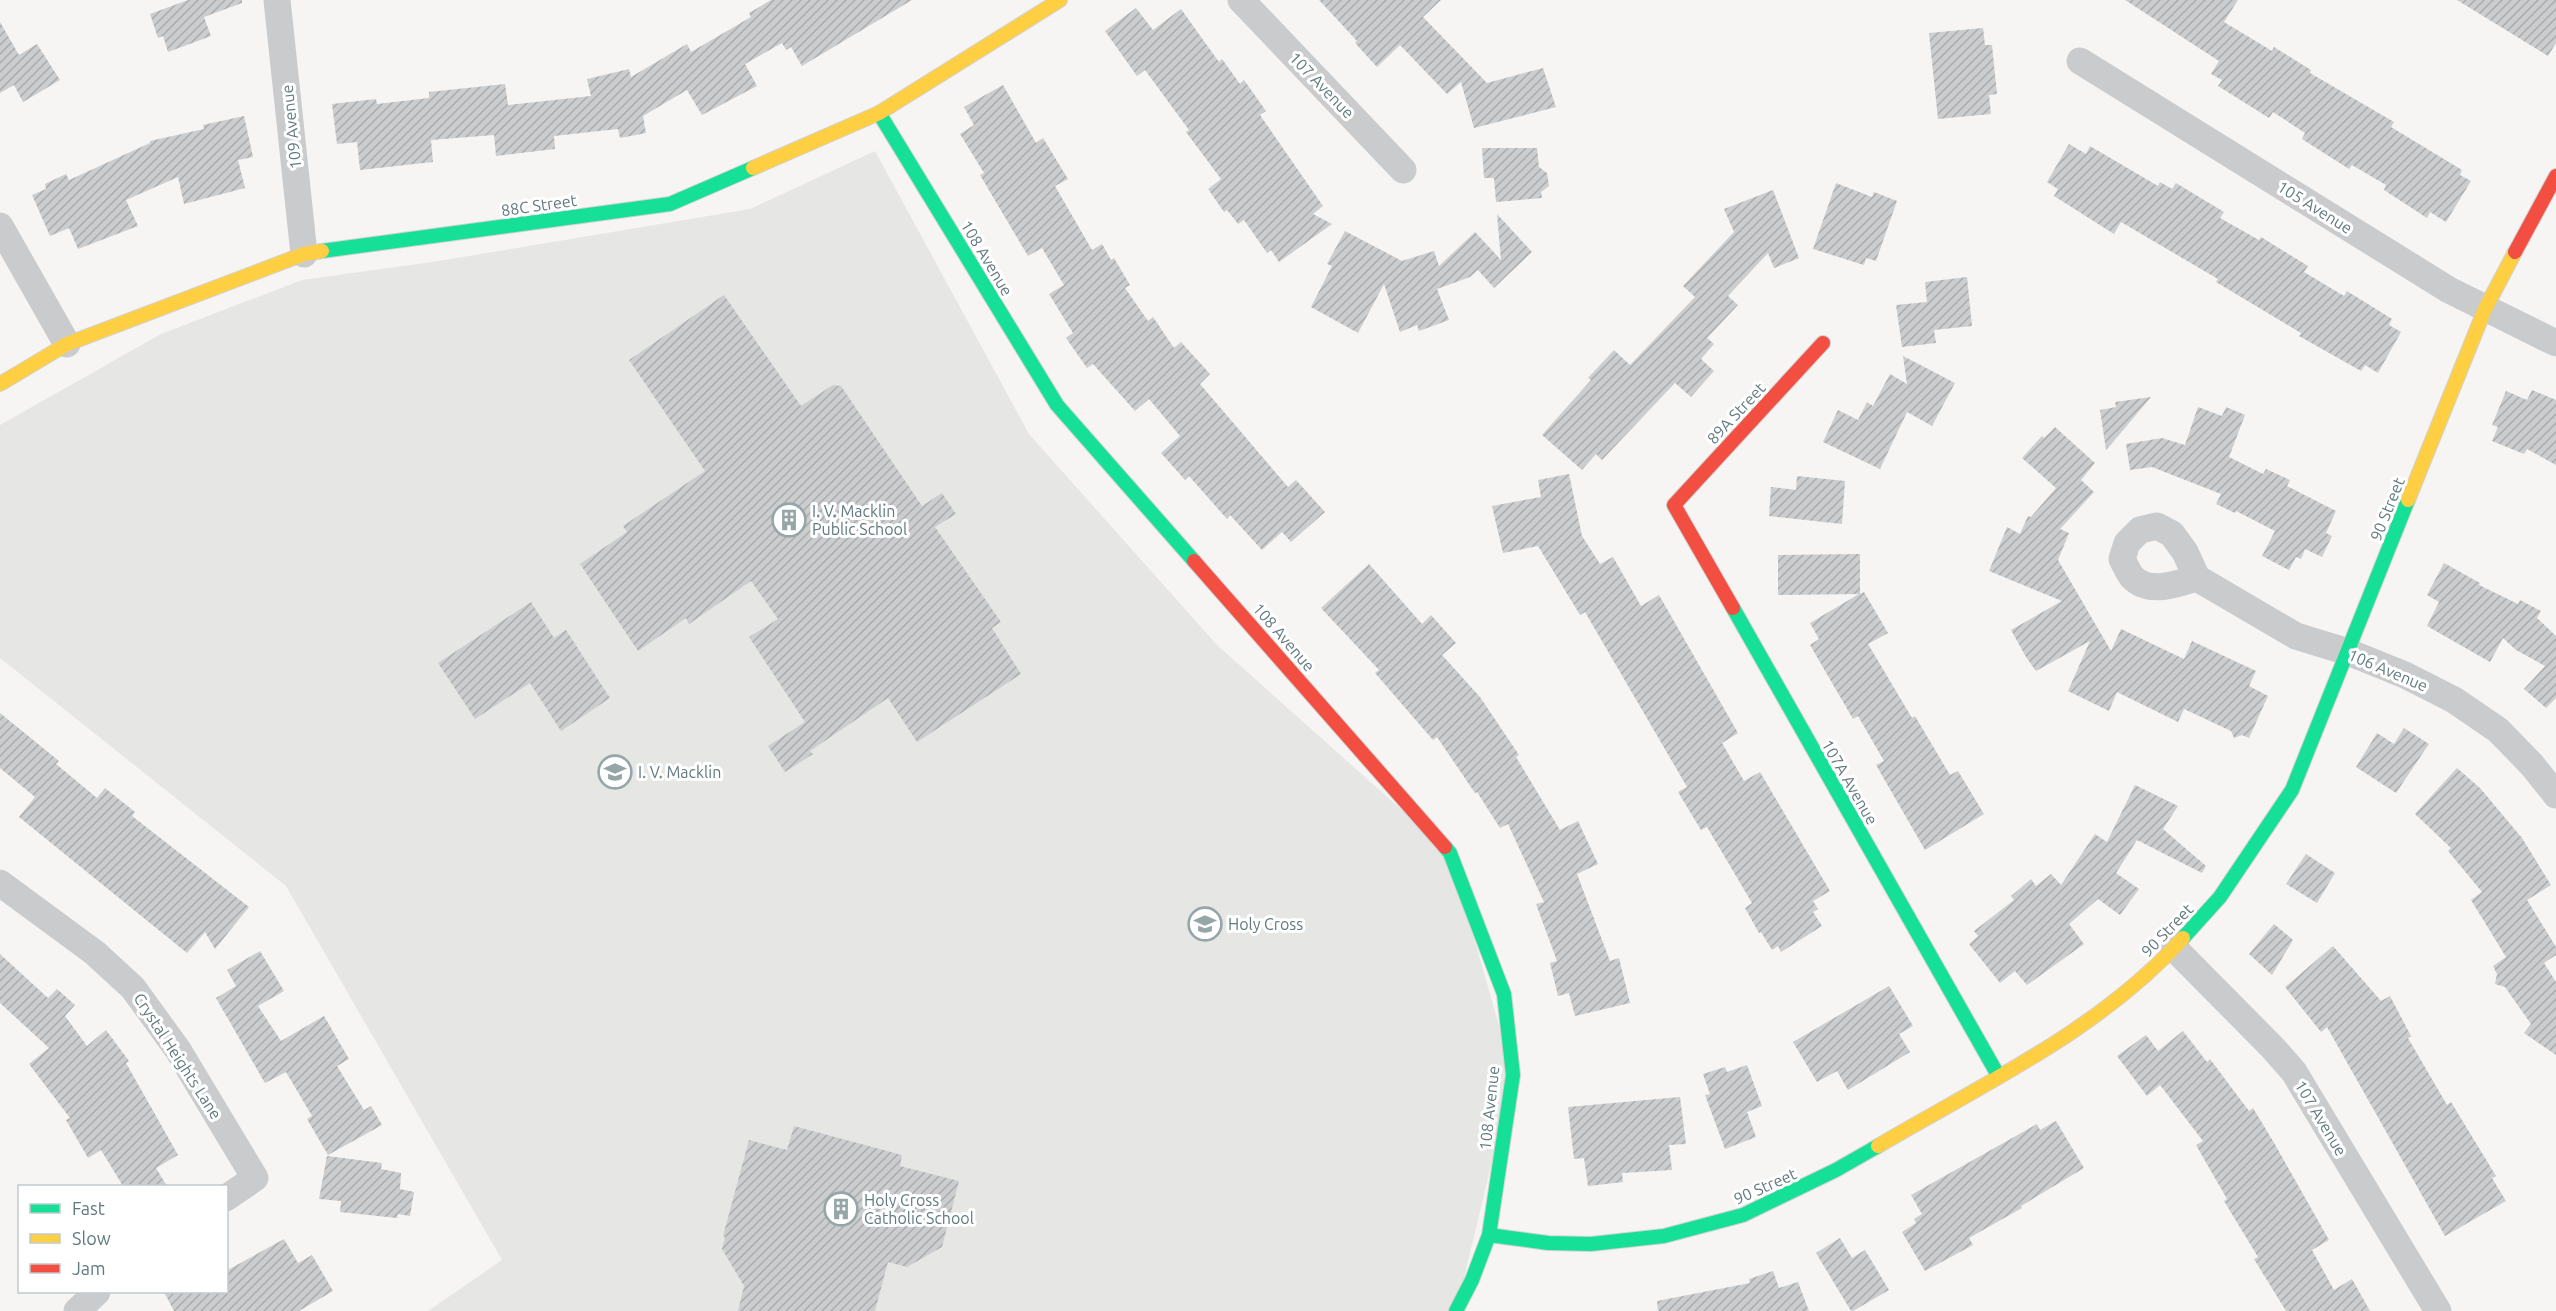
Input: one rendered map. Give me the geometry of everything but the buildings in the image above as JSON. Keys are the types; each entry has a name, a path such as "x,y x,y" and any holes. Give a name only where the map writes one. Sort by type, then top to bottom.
{"street":[{"name":"109 Avenue","path":"277,0 304,254"},
{"name":"88C Street","path":"0,384 67,344 304,254 670,204 879,113 1060,0"},
{"name":"107 Avenue","path":"1241,0 1403,170"},
{"name":"105 Avenue","path":"2080,61 2449,290 2556,343"},
{"name":"108 Avenue","path":"879,113 1057,405 1450,853 1504,994 1513,1075 1489,1234"},
{"name":"90 Street","path":"1489,1234 1548,1243 1591,1245 1664,1236 1743,1215 1803,1187 2051,1045 2119,999 2174,948 2220,897 2292,790 2485,309 2556,176"},
{"path":"0,226 67,344"},
{"name":"89A Street","path":"1674,505 1823,343"},
{"name":"107A Avenue","path":"1674,505 1998,1075"},
{"name":"106 Avenue","path":"2197,578 2296,636 2348,652 2406,675 2454,700 2498,730 2532,765 2556,795"},
{"name":"Crystal Heights Lane","path":"0,883 95,953 134,988 172,1041 255,1178 228,1197"},
{"name":"107 Avenue","path":"2174,948 2294,1072 2438,1311"},
{"path":"1456,1311 1472,1280 1489,1234"},
{"path":"77,1311 97,1293"}],"shaded area":[{"name":"I. V. Macklin","path":"875,151 1029,434 1217,645 1450,853 1513,1075 1456,1311 428,1311 502,1260 286,886 0,658 0,425 161,334 302,280 439,261 750,209"}],"traffic: fast":[{"path":"879,113 1057,405 1194,561"},
{"path":"322,251 670,204 753,168"},
{"path":"2183,938 2220,897 2292,790 2408,500"},
{"path":"1733,608 1998,1075"},
{"path":"1445,847 1450,853 1504,994 1513,1075 1489,1235 1472,1280 1456,1311"},
{"path":"1489,1235 1548,1243 1591,1244 1664,1236 1743,1215 1836,1170 1878,1146"}],"traffic: slow":[{"path":"753,168 879,113 1060,0"},
{"path":"0,384 67,344 304,254 322,251"},
{"path":"2408,500 2485,309 2515,252"},
{"path":"1878,1146 1999,1077 2078,1028 2115,1001 2183,938"}],"traffic: jam":[{"path":"2515,252 2556,176"},
{"path":"1733,608 1674,505 1823,343"},
{"path":"1194,561 1445,847"}],"place":[{"name":"I. V. Macklin Public School","path":"789,520"},
{"name":"I. V. Macklin","path":"615,772"},
{"name":"Holy Cross","path":"1205,924"},
{"name":"Holy Cross Catholic School","path":"841,1209"}]}
